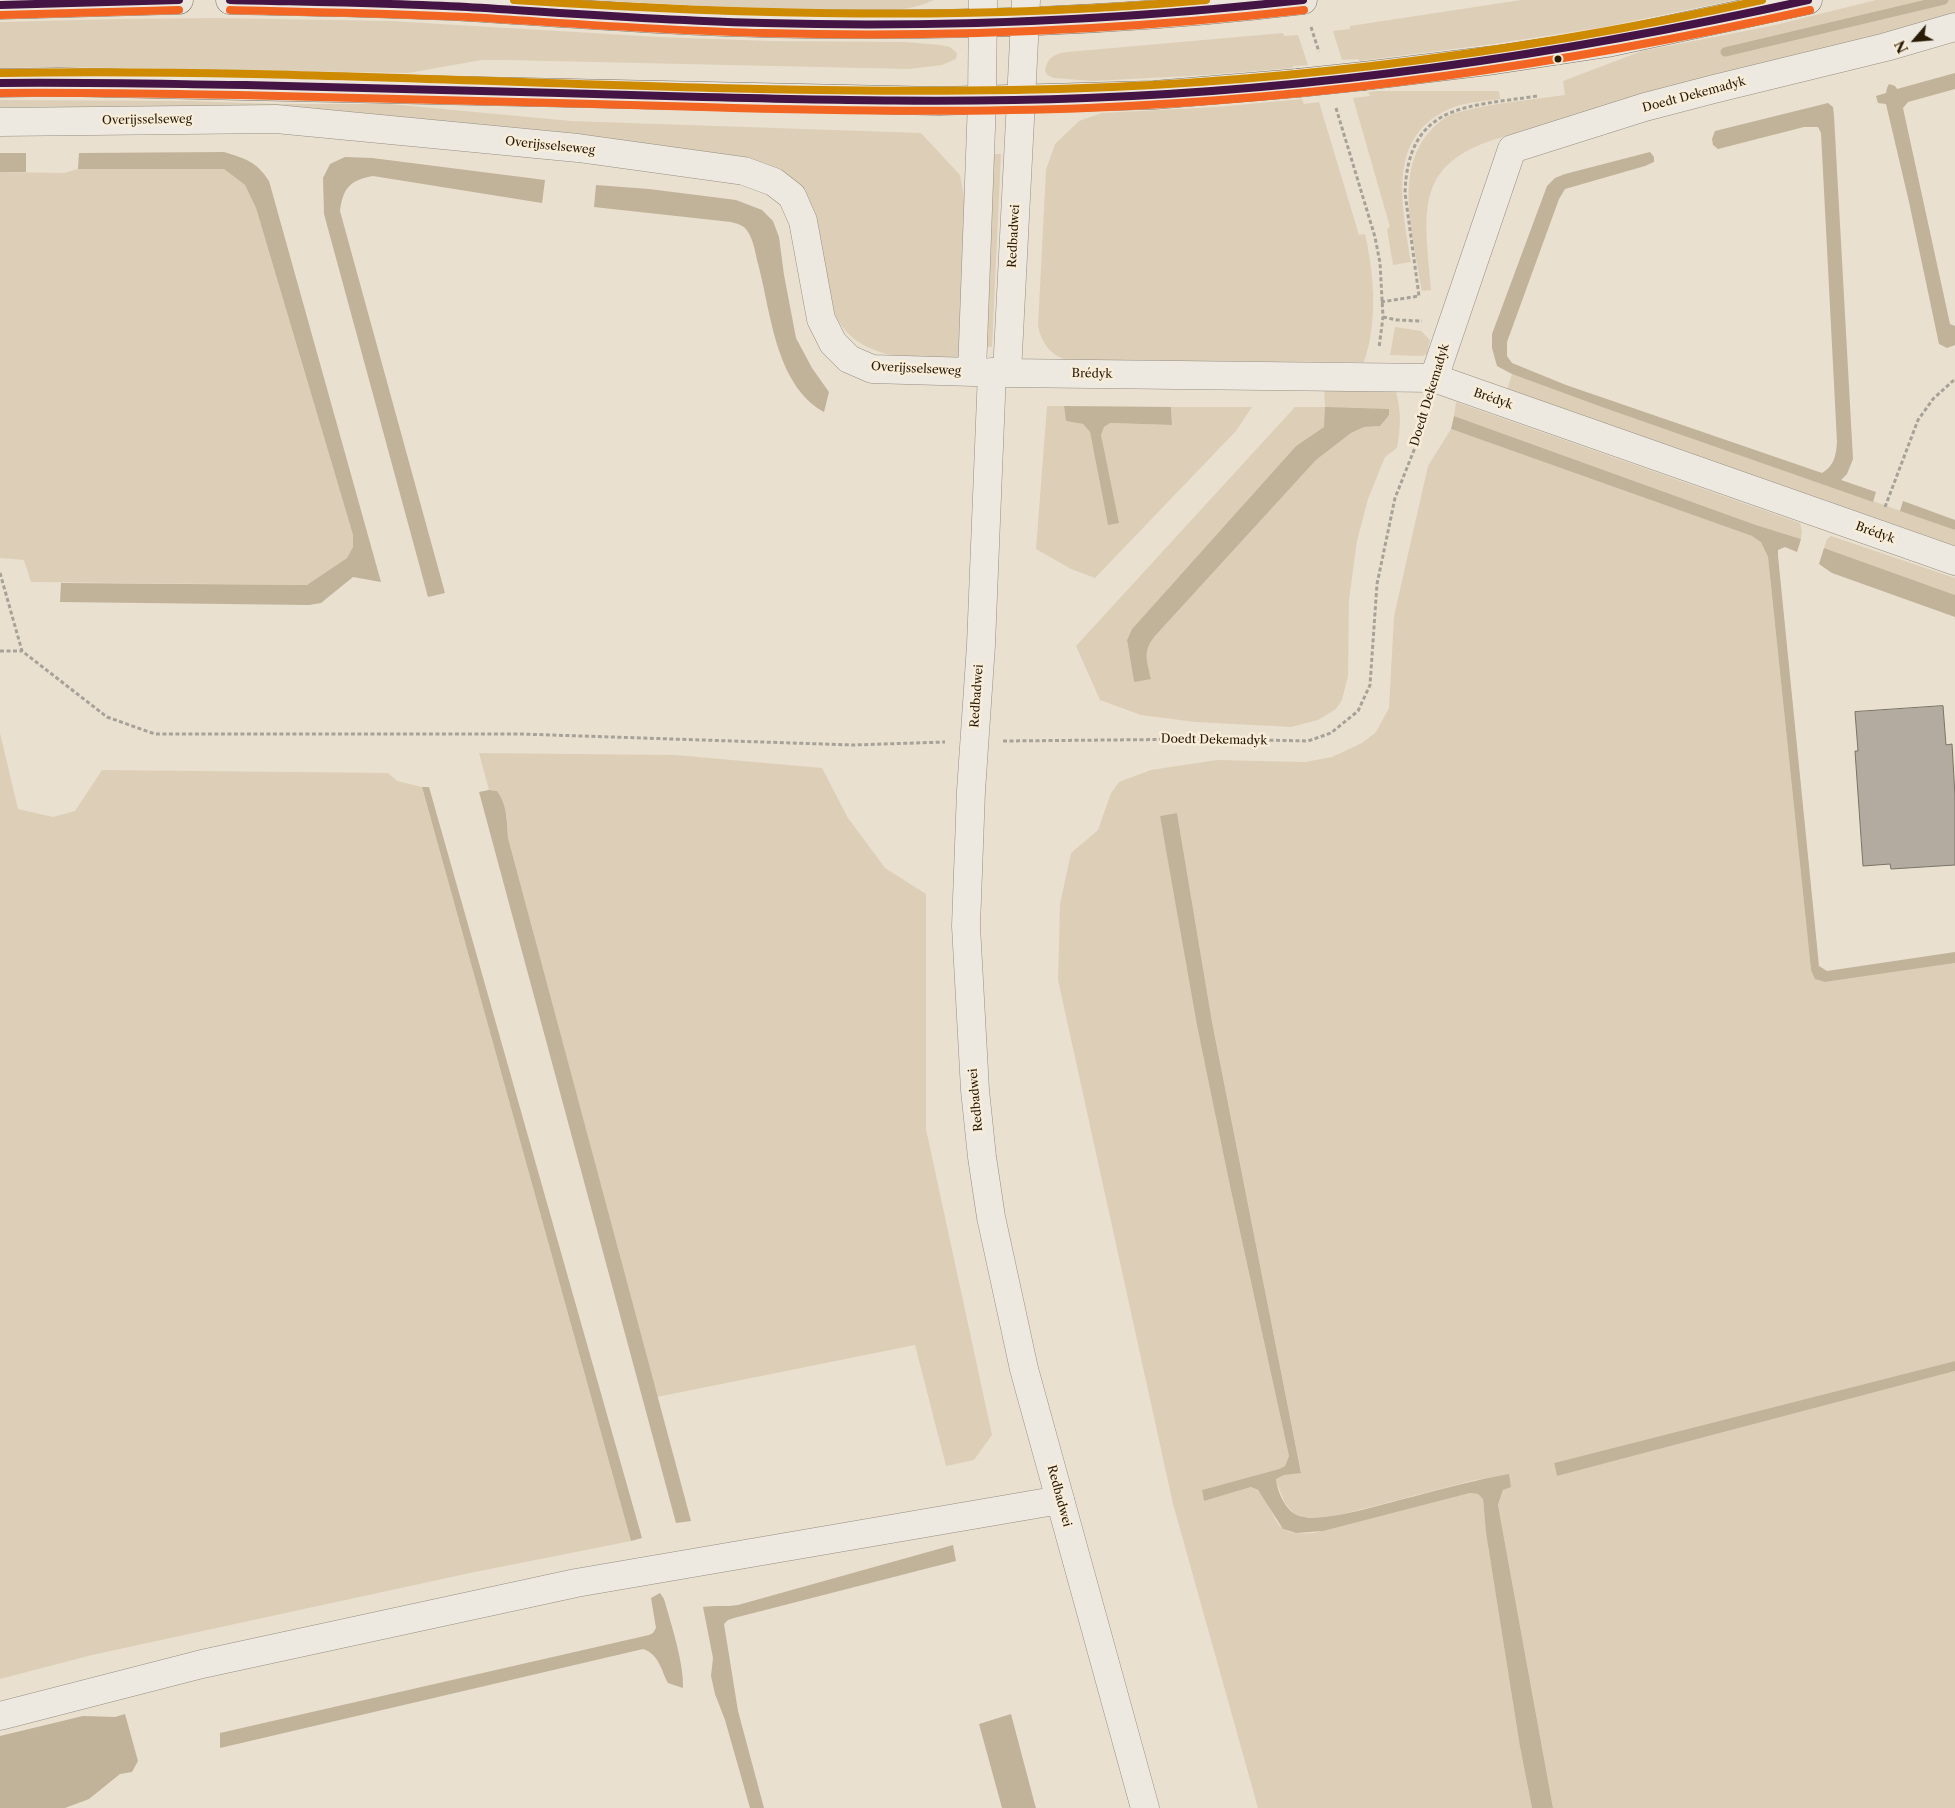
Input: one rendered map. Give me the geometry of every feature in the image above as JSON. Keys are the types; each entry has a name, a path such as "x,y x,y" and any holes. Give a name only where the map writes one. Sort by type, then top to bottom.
{"main road":[{"path":"0,5 179,0"},
{"path":"230,0 464,7 635,19 796,24 982,12 1025,11 1140,15 1273,4 1306,9"},
{"path":"0,83 59,82 418,88 732,98 982,101 1154,95 1298,83 1495,60 1607,42 1808,0"}],"street":[{"name":"Redbadwei","path":"990,372 1021,100 1025,11"},
{"name":"Redbadwei","path":"982,12 982,101 990,372 981,645 974,741 966,926 974,1081 991,1217 1024,1370 1145,1808"},
{"name":"Doedt Dekemadyk","path":"1434,378 1512,149 1654,105 1886,47 1955,27"},
{"name":"Overijsselseweg","path":"0,122 276,119 578,148 744,171 774,182 792,196 803,221 821,319 833,343 849,359 872,369 990,372"},
{"name":"Brédyk","path":"990,372 1434,378 1955,561"},
{"path":"0,1716 202,1664 576,1583 1060,1500"}],"path":[{"path":"1306,9 1320,56"},
{"path":"1381,302 1419,296 1405,193 1405,177 1417,140 1433,122 1457,109 1537,96"},
{"path":"1335,102 1375,237 1380,263 1383,317 1397,320 1453,322"},
{"name":"Doedt Dekemadyk","path":"22,651 106,717 155,734 522,734 853,745 974,741 1215,738 1308,741 1331,732 1358,711 1370,685 1376,584 1395,498 1422,430 1434,378"},
{"path":"1876,533 1918,420 1932,399 1955,379"},
{"path":"0,573 22,651 0,650"}],"shaded area":[{"path":"588,0 934,0 906,9 861,11"},
{"path":"1521,0 1735,0 1604,27 1493,44 1359,61 1358,59 1342,60 1333,31 1350,29 1350,26"},
{"path":"1876,0 1955,0 1955,17 1696,82 1496,139 1468,150 1449,164 1436,180 1429,198 1427,240 1431,290 1422,291 1411,229 1409,186 1412,165 1419,147 1431,130 1444,119 1455,113 1485,106 1565,95 1563,81 1642,51 1771,26"},
{"path":"216,18 391,21 659,37 770,41 906,42 941,45 950,47 957,53 956,59 942,65 909,69 504,60 482,60 408,73 52,67 0,68 0,22"},
{"path":"1283,33 1284,36 1298,35 1308,65 1293,66 1293,68 1207,75 1093,81 1054,78 1047,75 1045,70 1052,57 1067,52"},
{"path":"1955,73 1955,89 1908,102 1903,108 1950,324 1955,326 1955,345 1947,348 1939,344 1886,104 1878,103 1876,96 1886,93 1889,84 1897,89"},
{"path":"1499,91 1500,99 1454,107 1432,119 1417,134 1408,153 1403,173 1402,195 1411,262 1393,265 1387,229 1390,227 1353,98 1370,96 1368,92"},
{"path":"1302,99 1304,104 1319,102 1359,235 1365,234 1370,258 1373,308 1370,340 1364,362 1071,361 1058,357 1053,353 1042,339 1038,326 1046,170 1055,144 1079,121 1102,113 1217,107"},
{"path":"0,100 390,104 571,121 921,133 960,175 969,221 964,358 923,359 899,357 875,350 857,341 844,329 830,298 819,229 809,200 790,177 783,171 773,167 747,161 265,109 0,107"},
{"path":"1828,103 1833,107 1834,116 1853,459 1847,474 1841,480 1876,492 1873,502 1602,407 1512,374 1497,366 1492,348 1492,334 1547,186 1555,178 1565,174 1650,152 1654,157 1654,162 1645,166 1565,189 1559,199 1507,342 1507,356 1512,363 1566,385 1822,473 1826,470 1834,460 1837,442 1821,133 1818,127 1804,127 1718,149 1713,145 1712,139 1715,131"},
{"path":"224,152 255,165 269,181 381,582 353,577 321,603 309,605 60,602 61,583 307,585 347,558 353,547 353,535 256,208 245,185 224,169 78,169 79,153"},
{"path":"0,153 26,153 26,172 0,172"},
{"path":"990,154 1001,154 992,346 982,347"},
{"path":"345,157 372,158 545,180 542,203 373,176 359,180 349,186 341,203 340,211 445,593 428,597 324,214 323,178 330,164"},
{"path":"78,169 224,169 245,185 256,208 353,535 353,547 347,558 308,585 31,582 24,560 0,558 0,172 64,173"},
{"path":"596,185 649,189 736,200 762,210 773,221 779,237 796,338 812,368 829,392 824,412 807,399 794,383 785,365 771,322 754,247 750,235 745,228 731,222 594,207"},
{"path":"1395,327 1421,331 1430,340 1427,354 1422,356 1390,355"},
{"path":"1512,374 1955,530 1955,548 1507,390"},
{"path":"1324,386 1396,391 1400,419 1397,448 1385,457 1368,499 1357,541 1349,600 1348,676 1342,700 1336,709 1318,720 1291,727 1195,722 1141,715 1100,700 1076,646 1295,407 1325,407","holes":["1380,426 1364,427 1351,433 1316,460 1155,636 1148,647 1146,656 1151,678 1134,682 1127,640 1132,629 1296,446 1324,427"]},
{"path":"1456,402 1800,523 1801,539 1756,525 1454,416"},
{"path":"1047,406 1064,406 1066,420 1083,424 1090,432 1108,525 1101,434 1104,427 1109,423 1172,425 1171,407 1252,407 1236,431 1095,578 1071,569 1036,549"},
{"path":"1064,406 1171,407 1172,425 1110,423 1104,427 1101,435 1119,523 1108,525 1090,432 1083,424 1066,421"},
{"path":"1325,407 1389,409 1389,415 1380,426 1364,427 1351,433 1316,460 1155,636 1147,652 1151,679 1134,682 1127,640 1132,629 1296,446 1324,427"},
{"path":"1454,416 1756,525 1801,539 1797,552 1785,547 1778,550 1778,556 1819,966 1827,971 1955,952 1955,963 1825,982 1815,979 1811,970 1768,557 1761,542 1752,536 1451,429"},
{"path":"1451,429 1752,536 1761,541 1768,557 1811,970 1825,982 1955,963 1955,1361 1554,1463 1557,1476 1955,1371 1955,1808 1553,1808 1498,1505 1509,1475 1475,1480 1328,1518 1300,1517 1294,1514 1285,1503 1275,1479 1284,1475 1301,1472 1212,1022 1177,813 1160,816 1230,1186 1289,1456 1285,1466 1279,1469 1202,1490 1204,1501 1251,1487 1257,1490 1266,1500 1282,1528 1293,1533 1314,1533 1470,1493 1478,1494 1483,1499 1486,1533 1520,1747 1532,1808 1258,1808 1173,1504 1058,980 1060,904 1071,853 1098,830 1111,793 1119,782 1151,770 1217,760 1305,762 1332,757 1362,743 1376,732 1389,708 1394,616 1428,466"},
{"path":"1903,501 1955,520 1955,530 1900,511"},
{"path":"1831,536 1955,578 1955,595 1824,548 1827,539"},
{"path":"1824,548 1955,595 1955,617 1832,573 1819,564"},
{"path":"0,733 18,809 53,817 75,811 102,770 388,773 397,781 422,787 631,1541 470,1573 92,1655 0,1679"},
{"path":"479,753 675,755 822,768 848,818 885,868 926,894 926,1129 992,1435 974,1460 946,1466 915,1345 657,1397 508,838 507,817 497,791 489,790"},
{"path":"422,787 429,787 642,1538 631,1541"},
{"path":"497,791 505,808 508,838 691,1521 676,1523 479,792"},
{"path":"1177,813 1212,1022 1301,1473 1284,1475 1276,1479 1280,1495 1286,1506 1294,1514 1310,1518 1323,1517 1354,1512 1460,1484 1509,1474 1511,1487 1503,1490 1498,1505 1553,1808 1532,1808 1520,1747 1486,1533 1483,1499 1478,1494 1470,1493 1323,1531 1296,1533 1283,1529 1258,1490 1251,1487 1204,1501 1202,1490 1279,1469 1285,1466 1289,1456 1197,1025 1160,816"},
{"path":"1955,1361 1955,1371 1557,1476 1554,1463"},
{"path":"953,1545 956,1561 734,1618 724,1624 738,1711 764,1808 750,1808 725,1720 715,1694 711,1676 713,1658 703,1607 738,1605"},
{"path":"660,1593 664,1599 676,1644 683,1678 683,1688 668,1683 659,1663 653,1655 643,1649 220,1748 220,1733 649,1635 656,1628 651,1598"},
{"path":"125,1714 138,1761 132,1772 120,1774 89,1799 65,1808 0,1808 0,1736 83,1716 115,1717"},
{"path":"1011,1714 1036,1808 1002,1808 979,1724"}],"building":[{"path":"1943,706 1946,745 1952,744 1955,796 1955,865 1891,869 1890,864 1863,866 1855,751 1858,751 1855,712"}],"waterway":[{"path":"1725,52 1944,0"}],"transit line":[{"path":"0,5 179,0"},
{"path":"230,0 467,7 653,19 831,24 1034,21 1169,13 1303,0"},
{"path":"514,0 687,9 860,14 1033,11 1206,0"},
{"path":"0,73 127,72 253,74 633,86 886,91 1107,87 1202,82 1390,64 1577,36 1762,0"},
{"path":"0,83 246,85 846,100 942,101 1086,98 1268,86 1449,66 1629,36 1808,0"},
{"path":"0,15 179,10"},
{"path":"230,10 468,17 653,29 832,34 1035,31 1170,23 1304,10"},
{"path":"0,93 238,95 847,110 991,111 1087,108 1269,96 1451,75 1631,46 1810,10"}]}
